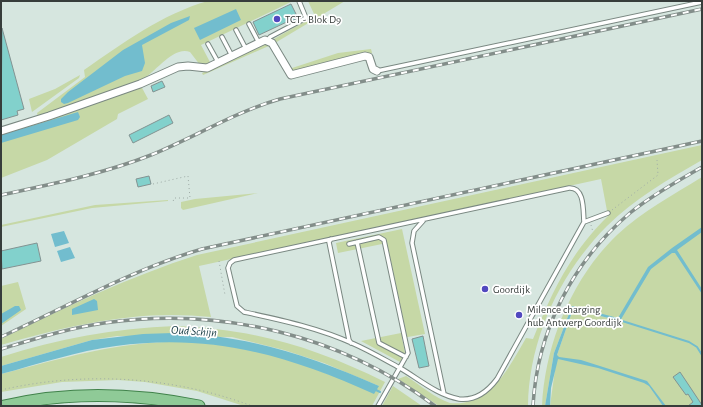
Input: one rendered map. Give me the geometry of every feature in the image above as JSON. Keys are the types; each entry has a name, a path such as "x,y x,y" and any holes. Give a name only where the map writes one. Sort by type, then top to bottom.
{"main road":[{"path":"4,406 77,396 109,395 143,397 200,406"}],"street":[{"path":"1,131 56,114 145,82 178,67 188,66 203,69 268,40 273,44 291,74 365,56 370,59 373,69 377,71"}],"lane":[{"path":"268,40 270,37 306,18 299,1"},
{"path":"377,71 702,2"},
{"path":"249,24 259,43"},
{"path":"236,30 246,49"},
{"path":"222,37 232,56"},
{"path":"208,44 218,63"},
{"path":"573,188 578,190 581,196 584,222 492,386 470,399 460,399 444,394 400,368 351,343 299,324 241,310 237,306 229,271 229,266 234,260 573,188"},
{"path":"584,222 608,213"},
{"path":"428,219 422,221 414,231 412,243 444,394"},
{"path":"349,244 379,237 384,240 408,353 378,406"},
{"path":"331,240 329,242 351,343"},
{"path":"357,242 379,343 406,358"}],"path":[{"path":"608,213 658,175 659,170 657,160"},
{"path":"152,184 188,176 190,198 174,198 173,202"},
{"path":"219,261 225,295"},
{"path":"1,390 47,381 75,379 131,380 198,390 252,406"}],"green space":[{"path":"208,1 293,1 201,45 211,64 200,65 190,52 184,51 177,53 171,56 142,80 38,117 37,113 85,77 84,70 113,50 159,21 175,13"},
{"path":"308,1 345,1 275,43 272,40 315,16"},
{"path":"265,44 271,45 203,75 202,73"},
{"path":"371,49 372,53 296,72 289,69 338,53"},
{"path":"80,75 79,78 32,112 29,99 55,89"},
{"path":"141,86 148,99 118,114 117,119 47,160 1,178 1,133"},
{"path":"702,145 702,160 640,198 617,216 590,244 575,265 550,308 541,332 534,356 528,406 439,406 398,379 406,376 433,395 450,403 464,402 477,398 488,391 506,371 526,338 533,339 555,289 572,259 594,230 608,216 601,179 199,266 211,317 158,315 105,320 53,331 1,345 1,339 49,315 122,283 197,255"},
{"path":"702,177 702,406 550,406 557,355 573,309 620,321 572,306 554,353 545,406 542,406 544,383 555,336 574,292 587,271 601,252 627,226 658,204"},
{"path":"258,193 183,210 181,208 181,202 195,199"},
{"path":"168,200 92,208 1,227 1,225 95,205"},
{"path":"402,229 425,334 402,338 405,353 400,362 361,341 406,332 387,243 338,253 336,243"},
{"path":"18,282 26,309 1,326 1,286"},
{"path":"175,326 232,331 283,342 333,359 385,382 372,406 244,406 197,391 145,382 118,380 62,382 1,392 1,374 87,352 144,343 173,342 203,343 258,352 300,363 339,378 379,386 324,363 284,350 232,337 117,336 92,340 1,366 1,357 65,340 131,329"},
{"path":"393,386 422,406 382,406"}],"water":[{"path":"236,9 241,20 200,40 194,28"},
{"path":"190,16 189,20 142,45 145,63 142,71 125,76 68,103 64,104 61,102 61,99 68,92 123,50 171,23"},
{"path":"78,112 80,117 78,120 1,143 1,135"},
{"path":"702,227 702,232 677,250 702,289 702,294 675,253 672,253 651,269 620,321 573,309 557,355 559,357 581,360 647,381 666,406 663,406 649,386 644,383 598,368 558,359 551,388 550,406 545,406 554,353 572,306 618,318 648,267"},
{"path":"64,231 69,243 55,247 51,234"},
{"path":"70,247 75,258 61,262 57,251"},
{"path":"94,299 97,301 98,310 72,315 72,309"},
{"path":"15,306 19,306 21,310 1,324 1,314"},
{"path":"173,333 227,338 278,349 329,365 379,386 374,394 311,368 280,358 248,350 217,345 184,343 151,343 101,348 72,354 1,374 1,366 92,340 143,334"}],"building":[{"name":"TCT - Blok D9","path":"291,4 298,18 259,35 253,22"},
{"path":"2,28 24,109 17,111 18,115 1,120"},
{"path":"162,81 165,87 153,92 151,86"},
{"path":"169,115 173,123 133,143 129,135"},
{"path":"149,176 151,184 138,187 136,179"},
{"path":"37,243 41,261 2,269 1,251"},
{"path":"423,336 429,366 419,368 412,339"},
{"path":"680,372 702,406 688,406 693,402 673,377"}],"waterway":[{"path":"619,320 689,342 697,347 702,355"},
{"name":"Oud Schijn","path":"374,389 380,392"}],"railway":[{"path":"1,195 77,178 133,162 263,104 280,99 702,9"},
{"path":"1,337 100,289 150,267 202,249 702,141"},
{"path":"533,406 536,378 550,325 575,275 591,253 610,232 638,206 702,167"},
{"path":"1,349 65,331 104,323 148,319 191,319 235,323 278,332 320,344 360,361 399,381 435,406"}],"place":[{"name":"TCT - Blok D9","path":"277,19"},
{"name":"Goordijk","path":"485,289"},
{"name":"Milence charging hub Antwerp Goordijk","path":"519,315"}]}
